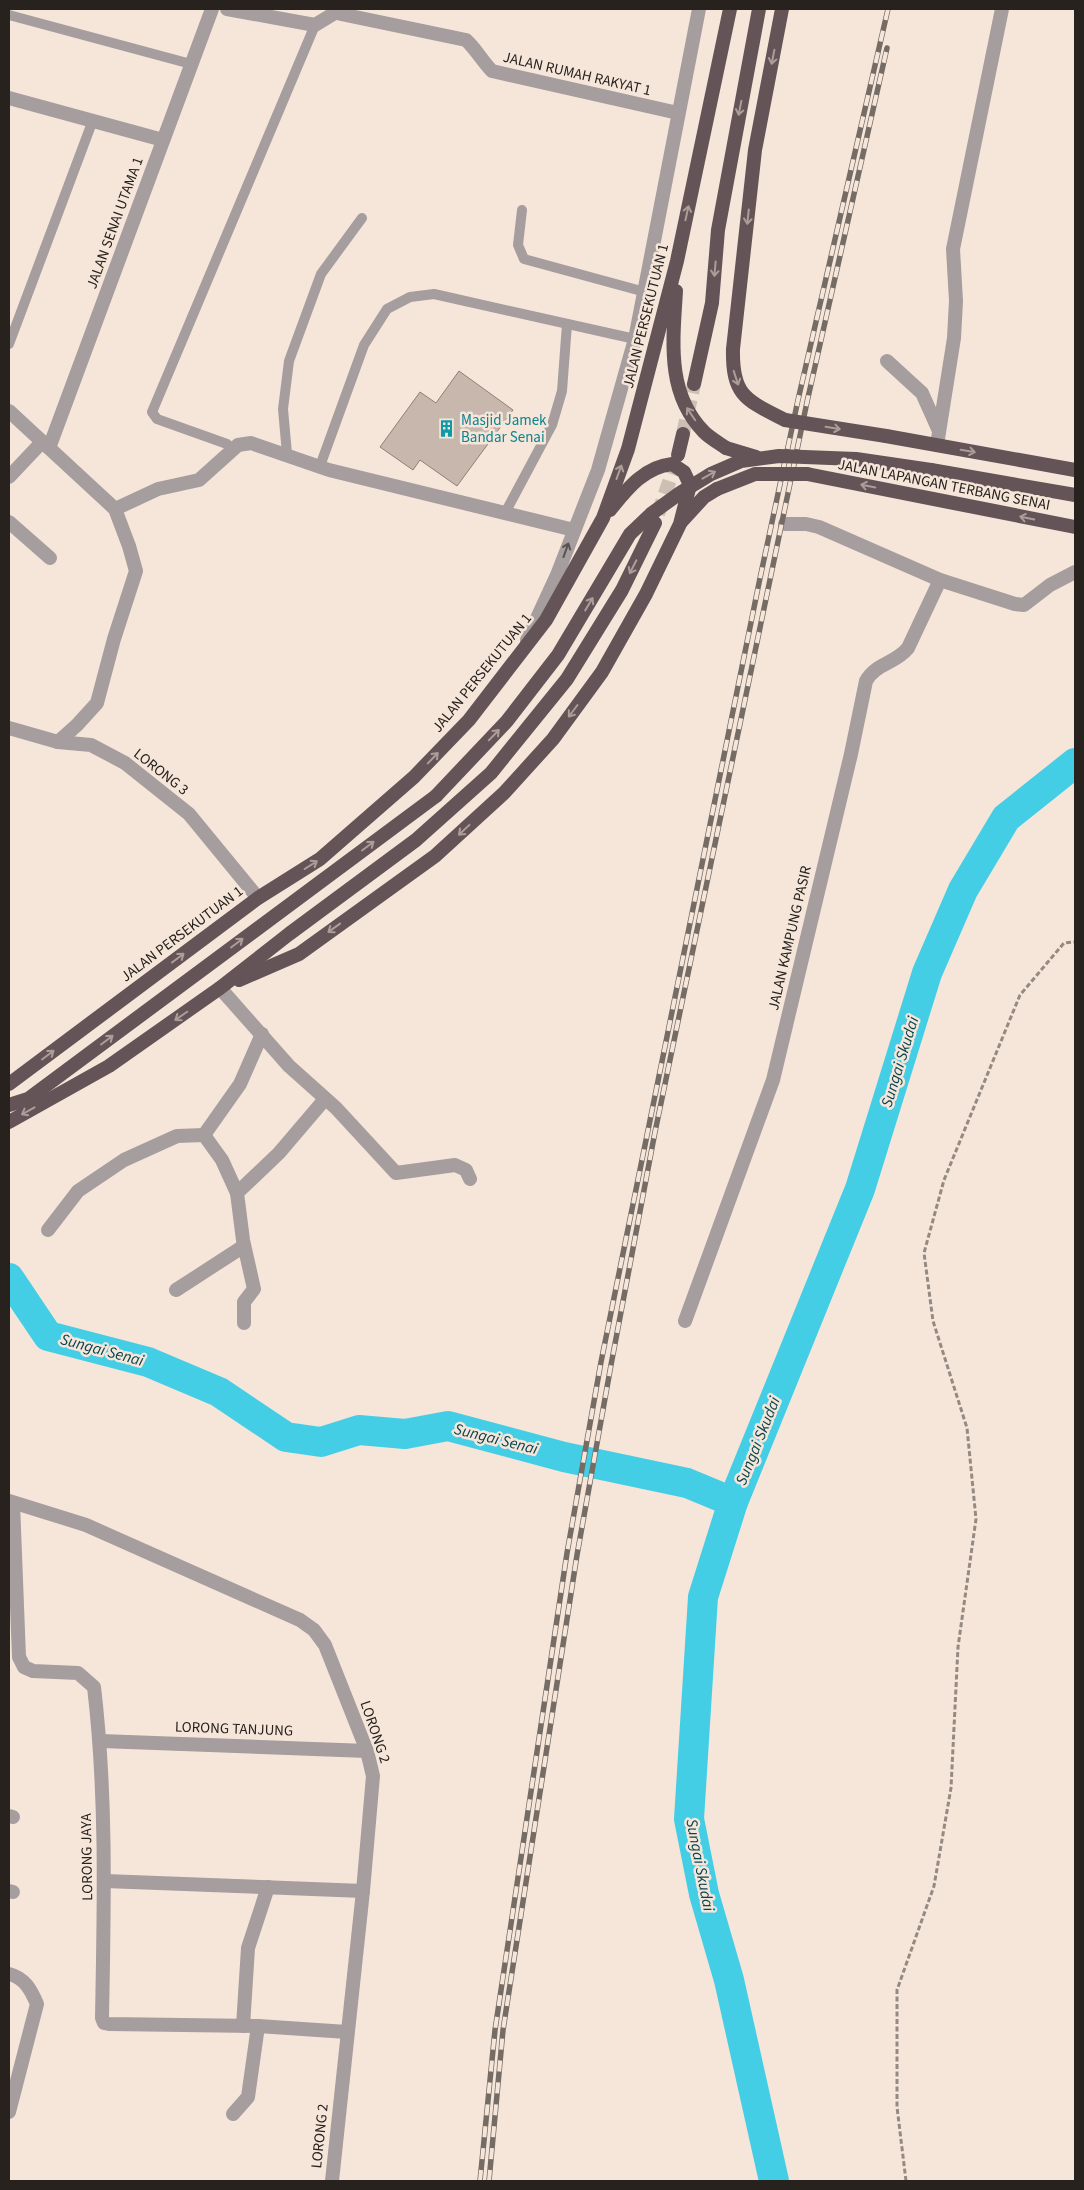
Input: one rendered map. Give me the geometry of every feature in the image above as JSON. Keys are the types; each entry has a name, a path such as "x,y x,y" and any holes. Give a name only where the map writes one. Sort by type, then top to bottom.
{"highway":[{"name":"JALAN PERSEKUTUAN 1","path":"9,1084 258,898 320,859 414,777 469,720 546,620 603,518 628,449 677,261 730,9"},
{"path":"694,384 712,303 718,230 759,9"},
{"path":"782,9 755,150 734,349 733,372 739,388 754,404 785,420 1075,470"},
{"path":"677,261 672,353 676,383 688,410 704,432 726,448 806,474"},
{"path":"678,455 683,434"},
{"path":"9,1106 28,1099 436,796 507,721 558,655 630,534 651,514 711,474 741,461 779,456 856,459 1075,495"},
{"path":"220,988 299,954 435,856 504,793 553,739 602,672 646,594 680,524 690,485 684,472 672,464 659,466 629,486 603,518"},
{"path":"680,524 704,497 717,489 756,474 806,474"},
{"name":"JALAN LAPANGAN TERBANG SENAI","path":"806,474 1075,527"},
{"path":"9,1122 109,1066 220,988 289,934 416,840 491,774 567,679 622,590 655,523"}],"street":[{"name":"JALAN SENAI UTAMA 1","path":"46,445 212,9"},
{"path":"228,9 316,25 338,10"},
{"path":"518,658 557,575 598,470 635,339 699,9"},
{"path":"937,445 954,338 956,301 953,249 1002,9"},
{"name":"JALAN RUMAH RAKYAT 1","path":"338,10 341,14 466,40 475,48 482,62 492,71 678,113"},
{"path":"9,98 163,140"},
{"path":"887,361 922,393 939,431"},
{"path":"9,411 115,509 136,571 114,638 97,703 77,726 58,742"},
{"path":"115,509 158,489 199,480 238,445 251,443 320,466 574,530"},
{"path":"9,477 46,445"},
{"path":"9,522 50,558"},
{"path":"785,524 806,524 819,527 940,580 1015,604 1024,605 1050,585 1075,572"},
{"name":"JALAN KAMPUNG PASIR","path":"684,1321 773,1080 851,754 866,681 872,671 901,656 908,648 940,580"},
{"name":"LORONG 3","path":"9,728 58,742 92,745 125,763 188,814 258,898"},
{"path":"220,988 289,1066 325,1099 396,1173 455,1165 466,1170 470,1179"},
{"path":"204,1135 240,1084 262,1034"},
{"path":"238,1193 279,1152 325,1099"},
{"path":"204,1135 222,1160 238,1193 244,1246 254,1289 244,1302 244,1323"},
{"path":"48,1230 78,1191 124,1160 177,1136 204,1135"},
{"path":"176,1290 244,1246"},
{"name":"LORONG JAYA","path":"11,1502 19,1657 24,1667 33,1671 78,1673 94,1687 100,1741 105,1881 102,2018 104,2023 258,2026 348,2032"},
{"name":"LORONG 2","path":"11,1502 86,1525 300,1620 314,1630 325,1645 367,1751 373,1776 363,1891 332,2181"},
{"name":"LORONG TANJUNG","path":"100,1741 367,1751"},
{"path":"105,1881 363,1891"},
{"path":"243,2026 248,1948 268,1887"},
{"path":"9,1974 16,1976 30,1987 37,2004 9,2112"},
{"path":"233,2114 248,2096 258,2026"}],"lane":[{"path":"9,15 191,64"},
{"path":"233,449 227,444 157,418 152,412 316,25"},
{"path":"9,344 94,120"},
{"path":"522,210 518,245 524,259 645,292"},
{"path":"287,454 283,409 289,361 321,274 362,218"},
{"path":"320,466 364,345 387,309 410,297 434,294 635,339"},
{"path":"506,513 552,425 562,391 567,324"}],"path":[{"path":"906,2181 896,2107 897,1990 934,1886 951,1788 958,1647 976,1519 967,1428 933,1321 924,1253 944,1180 1020,995 1064,943 1075,942"}],"building":[{"name":"Masjid Jamek Bandar Senai","path":"459,371 513,410 457,486 420,460 413,470 380,447 420,392 436,403"}],"waterway":[{"name":"Sungai Skudai","path":"774,2181 729,1980 704,1894 689,1819 703,1597 733,1502 860,1189 927,973 963,890 1006,818 1075,763"},
{"name":"Sungai Senai","path":"9,1278 48,1336 148,1362 219,1392 286,1437 321,1442 359,1430 405,1434 448,1426 564,1457 687,1483 733,1502"}],"tunnel":[{"path":"683,434 694,384"},
{"path":"658,514 678,456"}],"railway":[{"path":"480,2181 495,2030 567,1553 601,1362 759,583 798,400 888,9"},
{"path":"489,2181 503,2030 577,1555 611,1365 655,1132 807,402 887,48"}],"place":[{"name":"Masjid Jamek Bandar Senai","path":"447,429"}]}
